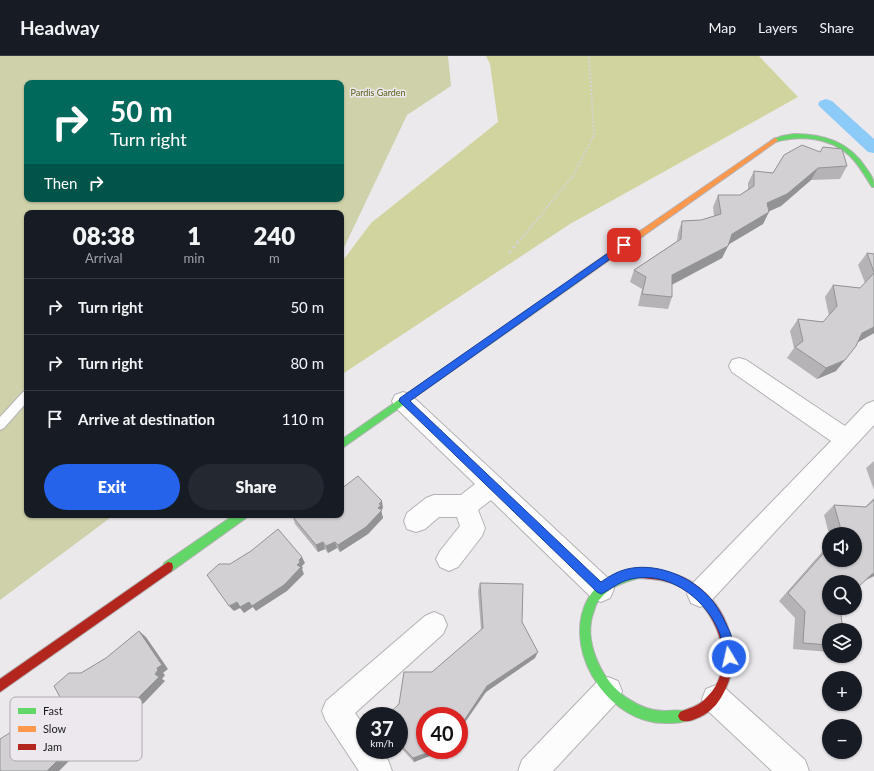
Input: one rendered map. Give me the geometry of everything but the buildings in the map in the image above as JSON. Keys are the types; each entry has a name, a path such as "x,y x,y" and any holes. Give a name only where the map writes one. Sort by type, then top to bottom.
{"street":[{"path":"344,443 761,149 780,138 798,136 817,138 836,144 852,154 874,185"},
{"path":"740,366 846,439"},
{"path":"403,401 601,589"},
{"path":"700,594 874,410"},
{"path":"416,521 434,506 465,506 492,485"},
{"path":"449,559 473,528 465,506"},
{"path":"0,686 238,518"},
{"path":"637,572 659,574 680,581 700,594 715,613 726,634 729,657 726,679 716,699 698,712 676,718 652,717 628,707 608,691 593,671 584,648 583,625 589,605 601,589 617,577 637,572"},
{"path":"377,771 336,711 434,625"},
{"path":"533,771 608,691"},
{"path":"716,699 794,771"}],"lane":[{"path":"0,425 24,398"}],"path":[{"path":"509,253 573,176 594,135 589,56"}],"green space":[{"name":"Pardis Garden","path":"0,56 448,56 451,86 407,115 344,248 344,210 24,210 24,518 110,518 0,600"},
{"path":"486,56 759,56 798,97 570,224 344,373 344,259 371,223 498,122 490,64"}],"waterway":[{"path":"826,104 874,148"}],"traffic: fast":[{"path":"775,140 784,137 805,136 815,137 836,143 852,154 874,185"},
{"path":"344,443 578,278"},
{"path":"168,567 238,518"},
{"path":"637,573 611,582 594,597 586,617 585,640 592,663 604,684 622,702 650,716 684,716"}],"traffic: slow":[{"path":"578,278 775,140"}],"traffic: jam":[{"path":"0,686 168,567"},
{"path":"637,573 666,576 692,588 713,609 721,622 726,636 728,665 725,679 718,693 704,708 684,716"}],"route":[{"path":"624,245 403,401 601,589 617,577 637,572 659,574 680,581 700,594 715,613 726,634 729,657"}]}
